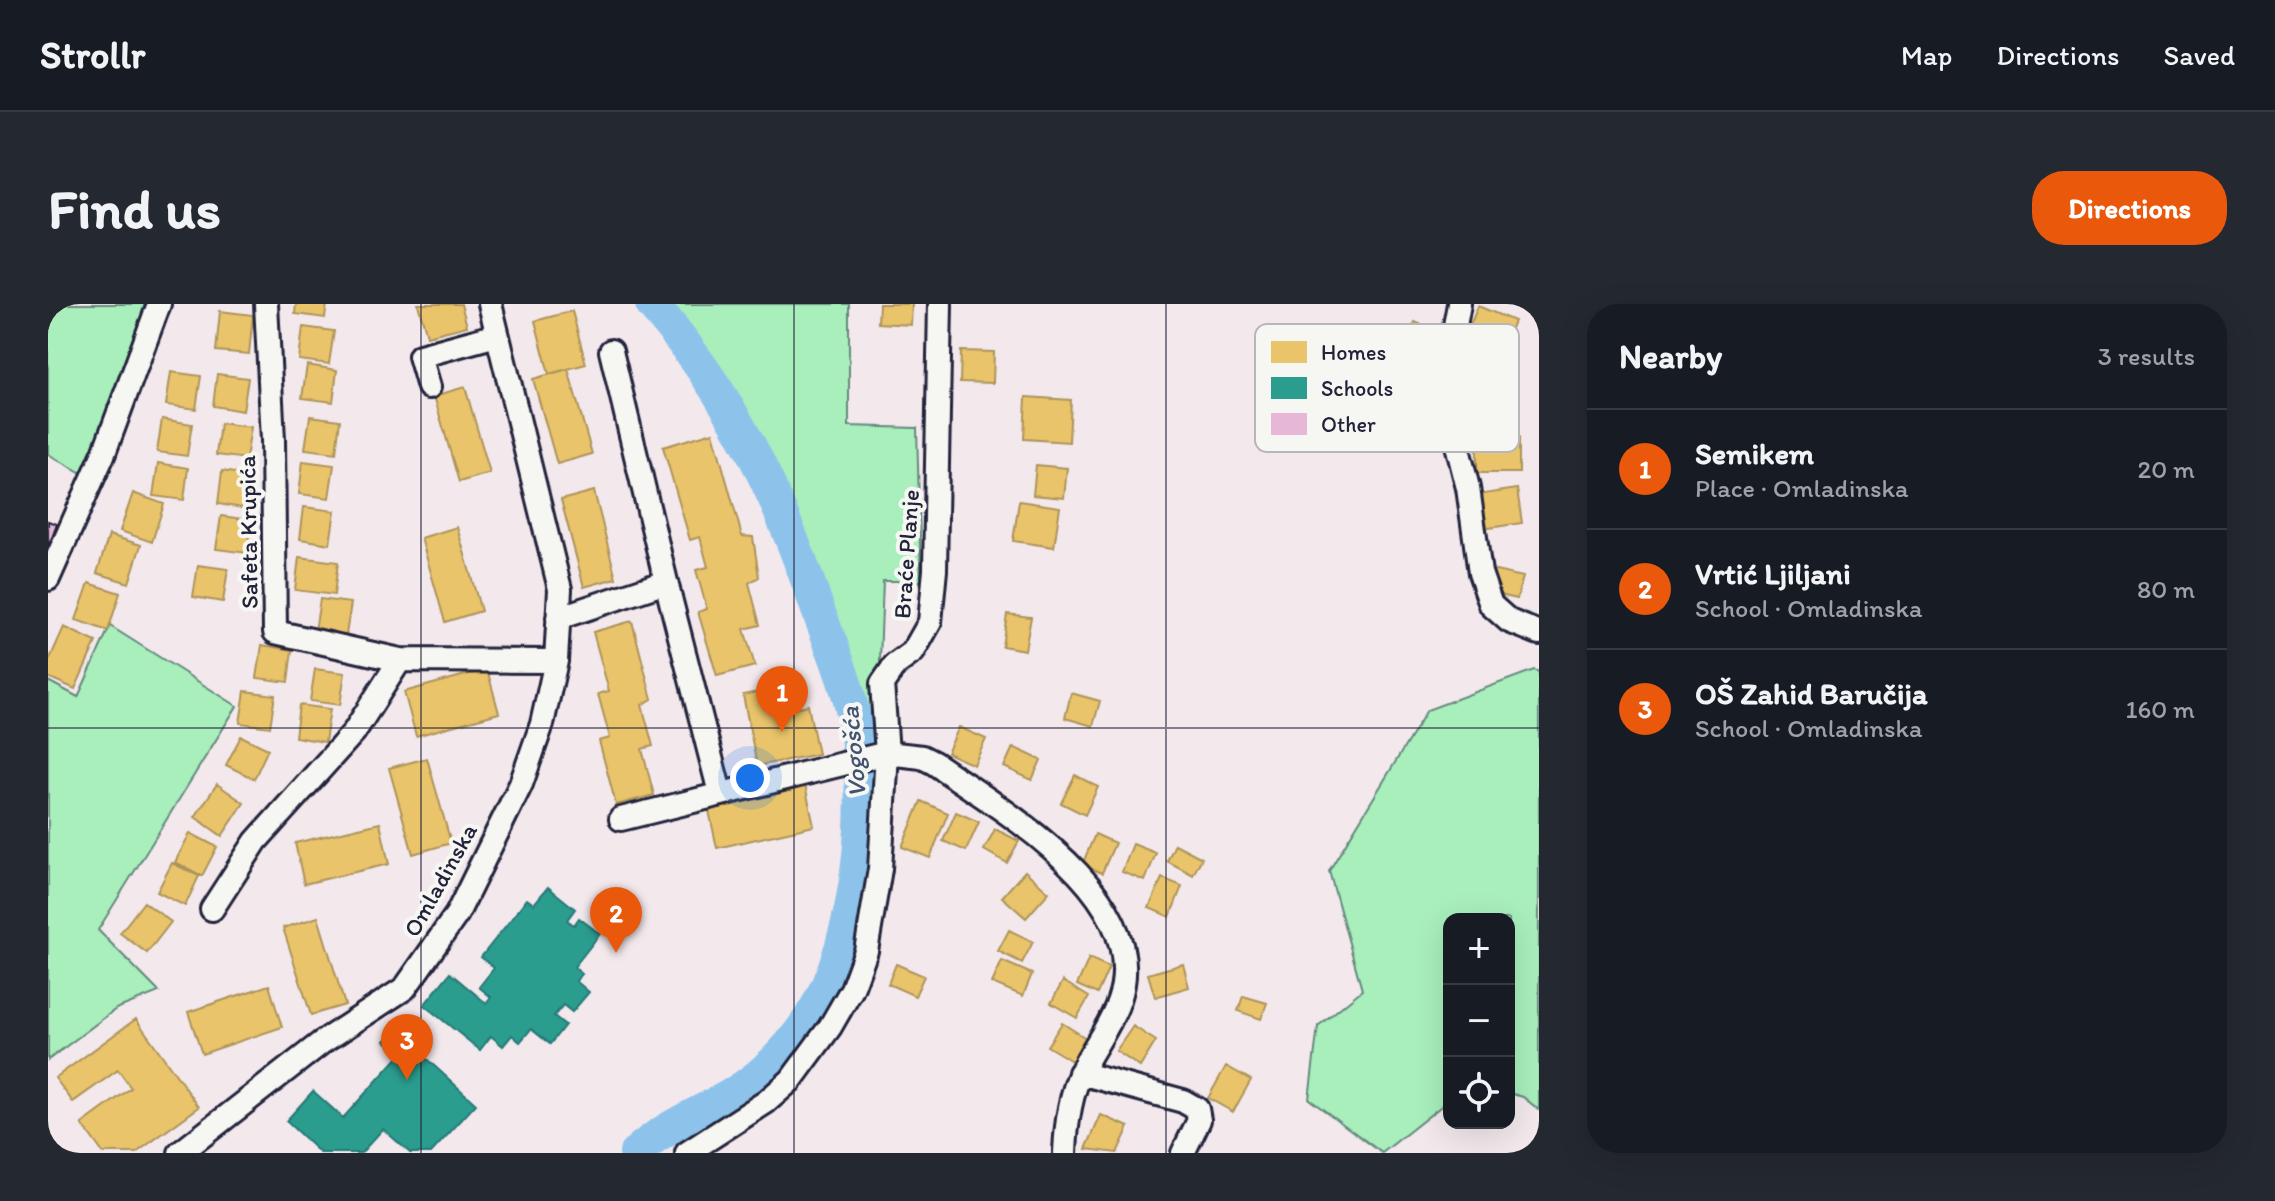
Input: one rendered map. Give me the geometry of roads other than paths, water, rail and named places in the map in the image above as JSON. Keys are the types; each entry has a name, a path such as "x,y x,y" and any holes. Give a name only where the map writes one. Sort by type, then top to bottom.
{"street":[{"path":"48,579 104,453 159,304"},
{"name":"Safeta Krupića","path":"266,304 273,440 275,632 400,660 556,661"},
{"name":"Omladinska","path":"180,1153 321,1043 405,988 457,914 521,784 542,724 556,661 560,589 490,304"},
{"name":"Braće Planje","path":"687,1153 766,1102 791,1080 830,1027 852,989 872,924 880,869 882,684 895,665 913,652 930,622 935,570 940,304"},
{"path":"1455,324 1459,304"},
{"path":"429,387 420,356 497,335"},
{"path":"611,351 720,793"},
{"path":"1459,452 1470,500 1480,573 1491,605 1509,621 1539,633"},
{"path":"558,618 666,582"},
{"path":"212,909 256,841 354,732 400,660"},
{"path":"621,819 879,755 922,757 1047,843 1096,896 1112,920 1120,939 1124,976 1119,1002 1080,1073 1070,1107 1065,1153"},
{"path":"1080,1073 1183,1101 1197,1109 1199,1120 1183,1153"}],"waterway":[{"name":"Vogošća","path":"636,1153 669,1129 752,1081 784,1052 810,1018 827,986 841,948 858,864 861,820 861,777 850,701 786,525 751,448 730,412 682,340 652,304"}],"place":[{"name":"Semikem","path":"782,732"},
{"name":"Vrtić Ljiljani","path":"616,953"},
{"name":"OŠ Zahid Baručija","path":"407,1080"}]}
